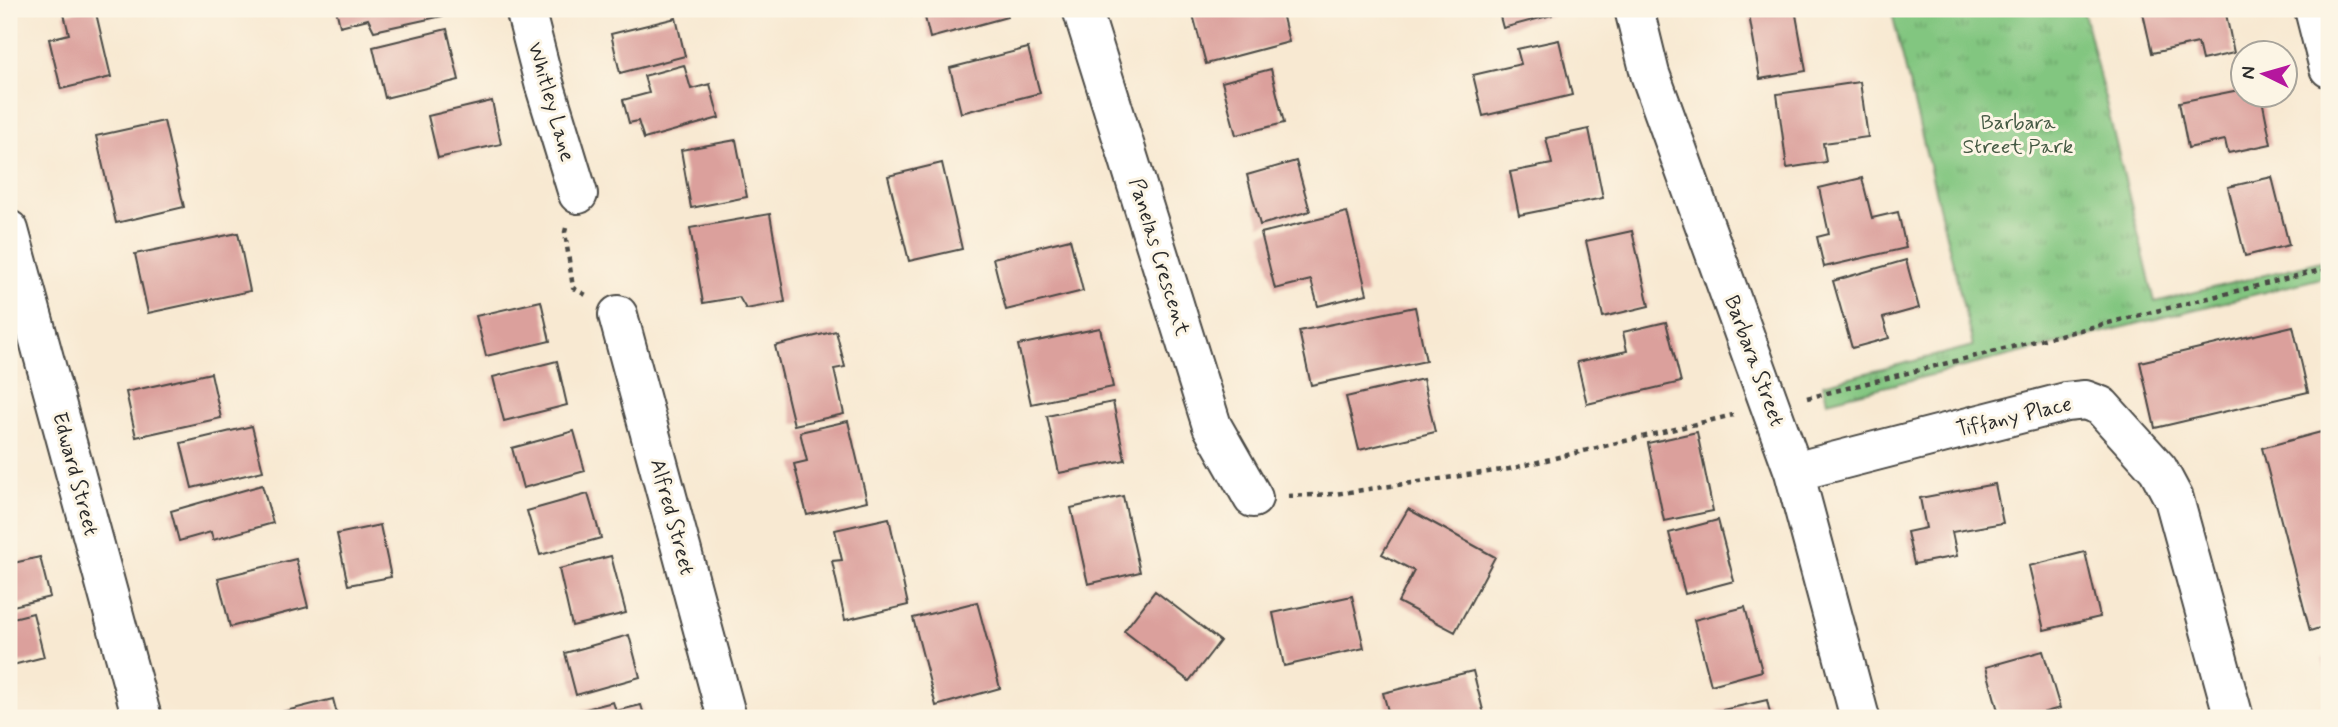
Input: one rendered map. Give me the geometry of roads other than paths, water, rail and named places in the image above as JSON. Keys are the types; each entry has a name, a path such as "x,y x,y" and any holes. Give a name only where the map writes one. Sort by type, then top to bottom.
{"street":[{"name":"Whitley Lane","path":"525,9 544,83 578,194"},
{"name":"Panelas Crescent","path":"1082,9 1212,426 1252,498"},
{"name":"Barbara Street","path":"1634,9 1650,74 1794,472 1860,718"},
{"path":"2314,9 2329,68"},
{"name":"Edward Street","path":"9,230 142,718"},
{"name":"Alfred Street","path":"618,315 727,718"},
{"name":"Tiffany Place","path":"1794,472 2066,402 2085,400 2101,406 2158,469 2174,499 2234,718"}],"park label":[{"name":"Barbara Street Park","path":"2018,135"}]}
